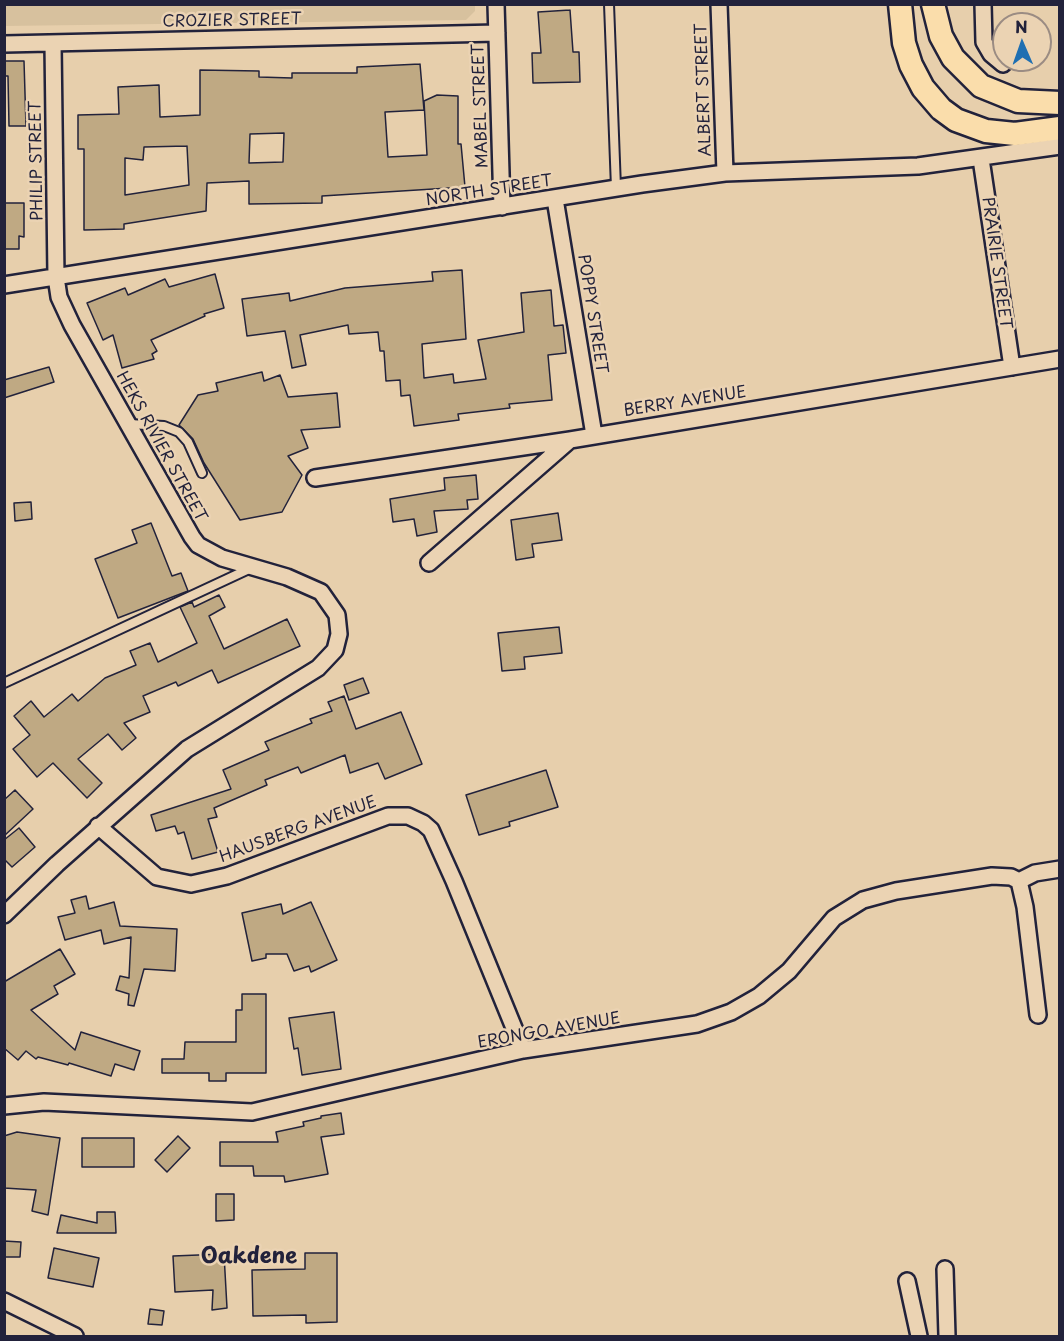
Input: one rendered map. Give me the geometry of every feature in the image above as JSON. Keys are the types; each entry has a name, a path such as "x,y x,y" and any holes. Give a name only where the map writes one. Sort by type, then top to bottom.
{"main road":[{"path":"900,4 904,43 911,65 923,88 941,109 957,120 986,131 1016,134 1059,128"},
{"path":"933,4 941,36 953,58 981,86 1018,101 1059,103"}],"street":[{"name":"MABEL STREET","path":"496,4 502,207"},
{"name":"ALBERT STREET","path":"719,4 725,173"},
{"path":"983,4 984,42 992,55"},
{"name":"CROZIER STREET","path":"4,44 497,33"},
{"name":"PHILIP STREET","path":"53,44 56,277"},
{"name":"NORTH STREET","path":"4,285 616,188 725,173 918,166 981,159 1059,146"},
{"name":"PRAIRIE STREET","path":"981,159 1012,367"},
{"name":"POPPY STREET","path":"555,199 594,435"},
{"name":"HEKS RIVIER STREET","path":"4,915 98,826 187,749 231,720 306,677 335,650 339,634 337,615 321,592 294,580 222,558 198,544 192,537 127,424 62,303 56,277"},
{"name":"BERRY AVENUE","path":"315,478 570,440 1059,359"},
{"path":"429,563 570,440"},
{"name":"HAUSBERG AVENUE","path":"98,826 158,877 191,884 227,876 388,816 408,816 431,830 523,1050"},
{"path":"1038,1015 1032,953 1019,881 1035,873 1059,869"},
{"name":"ERONGO AVENUE","path":"4,1106 44,1102 252,1112 523,1050 678,1028 714,1019 767,989 789,971 834,918 871,897 992,876 1005,876 1019,881"},
{"path":"945,1269 947,1336"},
{"path":"907,1281 919,1336"},
{"path":"4,1301 75,1336"}],"lane":[{"path":"609,4 616,188"},
{"path":"127,424 145,423 179,432 188,441 202,473"},
{"path":"4,683 253,567"}],"shaded area":[{"path":"5,4 475,5 475,11 466,20 4,26"}],"building":[{"path":"570,10 573,52 579,52 580,82 533,83 532,53 541,53 538,12"},
{"path":"4,61 24,61 26,126 9,126 8,76 4,76"},
{"path":"420,64 424,110 385,112 388,157 427,155 424,101 437,95 458,96 458,144 461,144 465,187 322,196 322,203 249,204 249,181 207,183 206,211 124,224 124,229 84,230 84,149 78,149 78,115 119,114 118,87 159,85 160,117 200,115 200,70 259,71 259,77 292,78 292,73 357,73 357,67","holes":["284,133 283,162 249,163 250,134","187,146 189,185 125,195 125,158 143,160 144,147"]},
{"path":"4,203 24,203 24,237 19,236 19,249 4,249"},
{"path":"462,270 466,339 422,344 424,378 453,374 454,383 486,379 478,340 524,332 521,293 551,290 554,326 563,325 566,353 548,355 552,400 509,404 510,408 458,414 459,420 414,426 410,395 401,396 400,380 386,381 384,351 380,351 378,332 349,334 348,325 300,335 306,365 292,368 285,331 247,336 242,299 289,293 290,301 345,288 433,281 432,272"},
{"path":"215,274 224,308 204,314 205,316 151,340 157,351 152,354 154,359 122,368 113,335 103,340 87,303 125,288 128,295 165,279 169,287"},
{"path":"49,367 54,382 4,398 4,380"},
{"path":"262,372 264,381 280,375 288,397 337,393 340,427 301,430 308,448 288,456 302,475 282,512 240,520 204,463 193,439 179,425 198,395 218,391 216,383"},
{"path":"476,475 478,499 467,500 468,509 434,511 437,532 417,536 414,519 393,522 390,499 445,490 444,478"},
{"path":"31,502 32,519 15,521 14,503"},
{"path":"558,513 562,540 532,544 534,557 516,560 511,520"},
{"path":"151,523 172,576 181,573 188,591 118,618 95,559 137,543 132,530"},
{"path":"219,595 225,607 209,616 224,649 287,619 300,646 218,683 212,670 178,686 176,682 143,696 150,712 124,723 136,738 122,750 108,734 78,759 102,783 87,798 53,763 37,777 13,749 30,735 14,716 31,701 44,717 72,694 78,701 105,678 136,665 130,651 150,643 158,662 197,643 180,607 192,602 194,607"},
{"path":"559,627 562,653 524,657 525,669 502,671 498,633"},
{"path":"363,678 369,693 349,700 344,685"},
{"path":"344,696 356,729 401,712 422,764 385,779 378,763 350,773 345,755 301,773 298,767 265,780 267,785 214,808 217,817 208,819 218,852 192,859 184,832 178,834 175,826 156,831 151,815 231,789 223,770 269,750 265,742 312,723 310,719 332,711 328,702"},
{"path":"546,770 558,807 509,822 510,826 479,835 466,795"},
{"path":"15,790 33,809 4,836 4,800"},
{"path":"19,828 35,847 12,867 4,859 4,840"},
{"path":"86,896 89,909 114,902 120,926 177,929 175,971 144,969 134,1006 128,1005 129,994 116,990 120,976 129,978 131,937 104,944 101,930 65,940 58,917 75,913 71,900"},
{"path":"311,902 337,960 311,972 309,966 294,971 287,954 266,954 266,958 252,961 242,913 281,904 283,914"},
{"path":"60,949 75,974 54,986 58,994 31,1010 75,1050 81,1032 140,1051 134,1070 115,1064 111,1076 69,1063 68,1065 38,1057 36,1059 26,1051 18,1060 4,1048 4,982"},
{"path":"242,994 266,994 266,1073 226,1073 226,1081 209,1081 209,1073 162,1073 162,1059 184,1059 185,1042 236,1042 236,1010 242,1010"},
{"path":"334,1012 341,1069 302,1075 298,1048 294,1049 289,1018"},
{"path":"341,1113 344,1134 321,1137 328,1174 285,1182 284,1176 254,1176 253,1166 220,1166 220,1142 278,1142 276,1132 304,1126 303,1122 321,1118 321,1116"},
{"path":"17,1132 60,1138 48,1215 32,1211 36,1190 4,1188 4,1136"},
{"path":"178,1136 190,1148 167,1172 155,1160"},
{"path":"82,1138 134,1138 134,1167 82,1167"},
{"path":"216,1194 234,1194 234,1220 216,1221"},
{"path":"97,1212 115,1212 116,1233 57,1233 61,1215 97,1223"},
{"path":"4,1241 21,1242 20,1257 4,1257"},
{"path":"54,1248 99,1258 93,1287 48,1278"},
{"path":"305,1253 337,1253 337,1322 306,1323 306,1315 253,1316 252,1270 305,1269"},
{"path":"224,1254 227,1308 212,1310 213,1290 175,1292 173,1256"},
{"path":"150,1309 164,1311 162,1325 148,1324"}],"district":[{"name":"Oakdene","path":"249,1257"}]}
